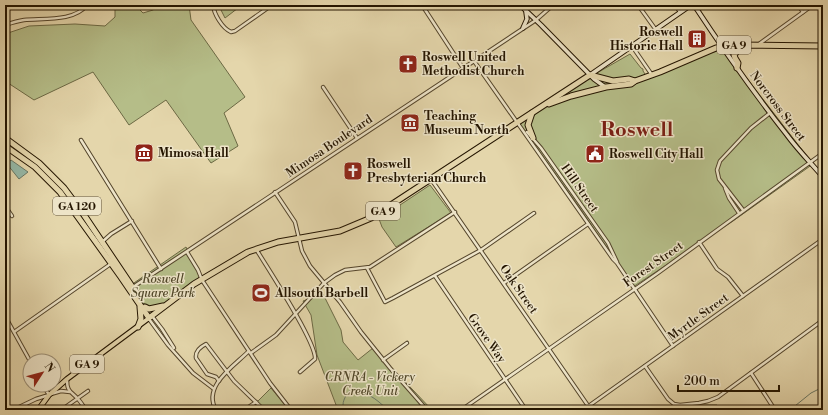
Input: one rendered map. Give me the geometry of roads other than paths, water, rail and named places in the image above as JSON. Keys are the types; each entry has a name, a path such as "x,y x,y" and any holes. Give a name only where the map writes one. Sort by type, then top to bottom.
{"highway":[{"path":"737,68 738,64 734,55 742,45"},
{"name":"GA 9","path":"150,317 202,280 241,255 256,248 278,242 340,230 365,221 383,211 590,75 613,81 629,79 635,80 652,75 721,46 823,46"},
{"name":"GA 9","path":"535,110 571,96 606,87 631,84 635,80"},
{"path":"533,138 528,125 535,110"},
{"name":"GA 120","path":"5,139 32,157 72,198 102,242 137,301 150,317"},
{"name":"GA 120","path":"5,146 35,167 57,189 133,288 145,306"},
{"path":"137,301 141,312 141,319 138,327"},
{"path":"145,306 149,309 166,305"},
{"path":"145,306 150,317"}],"main road":[{"name":"GA 9","path":"38,410 50,395 67,379 150,317"}],"street":[{"path":"5,25 22,20 69,17 77,14 87,5"},
{"path":"213,5 216,15 227,30 231,32 235,31 272,5"},
{"path":"422,5 464,68"},
{"path":"520,5 597,82 606,87"},
{"name":"Mimosa Boulevard","path":"133,288 275,192 536,20 553,5"},
{"path":"638,5 656,30"},
{"path":"675,5 680,12"},
{"path":"590,75 692,5"},
{"name":"Norcross Street","path":"692,5 770,113 823,177"},
{"path":"702,8 706,5"},
{"path":"798,5 803,12"},
{"path":"757,45 813,5"},
{"path":"523,28 527,19 524,9"},
{"path":"632,46 652,75"},
{"name":"Hill Street","path":"474,61 588,224 613,259 618,263"},
{"path":"323,87 358,138"},
{"path":"739,213 729,198 717,173 717,166 751,128 770,113"},
{"name":"Hill Street","path":"522,128 541,148 608,243 618,263 673,346"},
{"path":"81,140 161,269"},
{"name":"Forest Street","path":"464,408 823,153"},
{"name":"Oak Street","path":"431,179 591,410"},
{"path":"724,186 743,210"},
{"path":"275,192 295,222 305,259 340,302 383,360 427,410"},
{"path":"5,206 12,216"},
{"path":"216,410 212,400 214,389 219,381 250,352 276,335 324,283 345,270 367,268 455,212"},
{"path":"367,268 385,302 481,250 534,214"},
{"path":"102,242 111,234 132,221"},
{"path":"504,283 588,224"},
{"path":"822,240 823,245"},
{"name":"Myrtle Street","path":"583,410 822,240"},
{"path":"699,242 717,269 728,277 743,296"},
{"path":"256,248 296,314 313,347 316,357 315,359 300,372"},
{"path":"187,252 202,280 270,383 291,410"},
{"path":"14,332 113,262"},
{"name":"Grove Way","path":"435,276 526,410"},
{"path":"5,316 26,353"},
{"path":"150,317 162,329 176,352 196,376 214,389"},
{"path":"645,366 668,399 674,404 680,405 713,400 823,320"},
{"path":"383,360 407,343"},
{"path":"219,381 216,377 207,374 195,356 200,347 206,344 234,381 264,410"},
{"path":"752,373 775,410"},
{"path":"67,379 67,386 70,392 78,399 86,410"},
{"path":"13,410 36,399 61,391 70,392"},
{"path":"66,410 64,408 88,391"},
{"path":"244,410 256,402"}],"waterway":[{"path":"790,410 811,393 823,387"},
{"path":"344,410 343,402 349,391 366,394 388,410"}],"place":[{"name":"Roswell Historic Hall","path":"697,39"},
{"name":"Roswell United Methodist Church","path":"408,64"},
{"name":"Teaching Museum North","path":"410,123"},
{"name":"Mimosa Hall","path":"144,153"},
{"name":"Roswell City Hall","path":"595,154"},
{"name":"Roswell Presbyterian Church","path":"353,171"},
{"name":"Allsouth Barbell","path":"261,293"}],"district":[{"name":"Roswell","path":"637,129"}],"park label":[{"name":"Roswell Square Park","path":"163,286"},
{"name":"CRNRA - Vickery Creek Unit","path":"370,384"}]}
